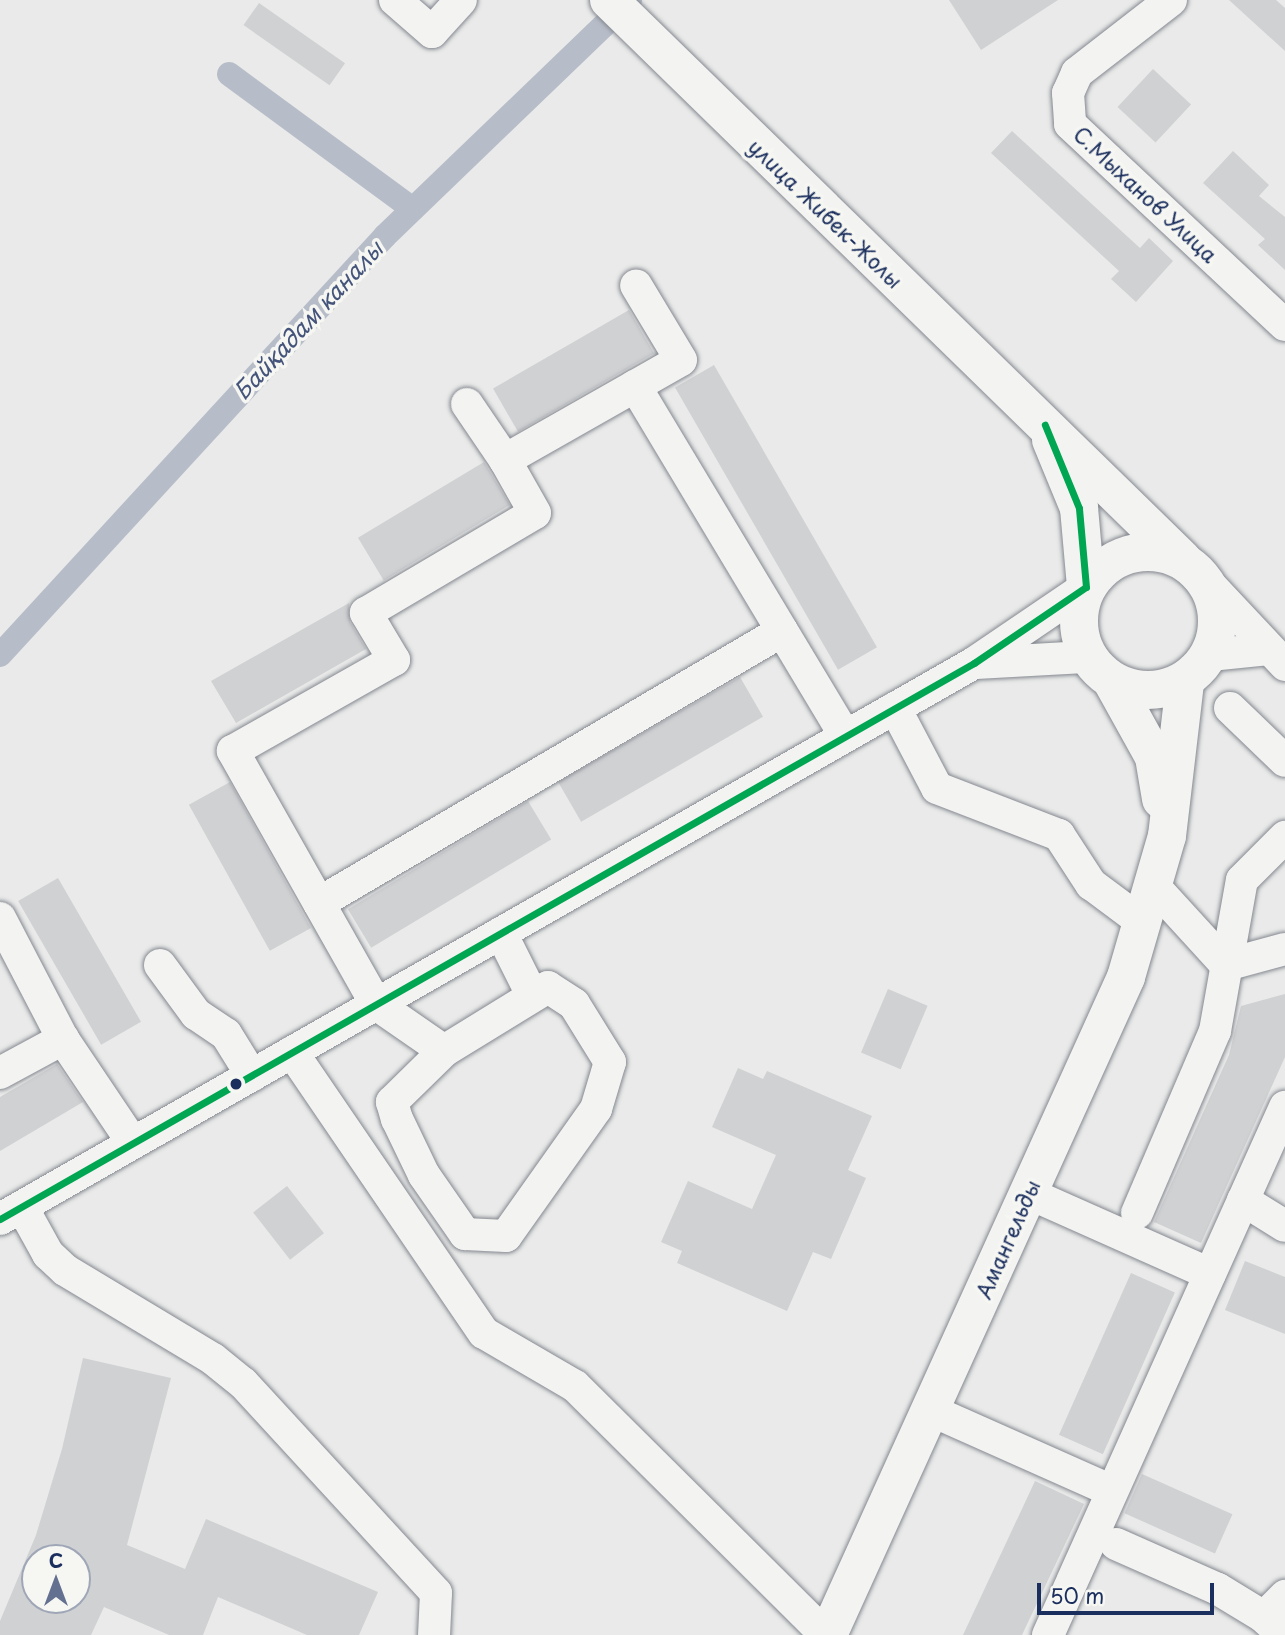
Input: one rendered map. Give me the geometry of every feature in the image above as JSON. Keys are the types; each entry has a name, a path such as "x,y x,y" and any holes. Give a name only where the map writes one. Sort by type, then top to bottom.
{"main road":[{"name":"улица Жибек-Жолы","path":"609,0 1196,572"},
{"path":"1045,425 1079,508 1086,587 1077,622 1100,670 1154,757 1167,836"},
{"path":"1086,587 1111,560 1147,550 1196,572 1219,620 1197,668 1149,692 1100,670"},
{"name":"Амангельды","path":"827,1635 1126,977 1167,836 1197,668"}],"street":[{"path":"395,0 432,32 461,0"},
{"name":"С.Мыханов Улица","path":"1171,0 1077,73 1068,93 1070,124 1285,325"},
{"path":"505,460 681,360 636,285"},
{"path":"635,386 845,736"},
{"path":"444,1051 376,1004 233,751 394,660 366,613 536,513 505,460 467,404"},
{"path":"1196,572 1280,649"},
{"path":"434,1635 436,1593 243,1383 213,1359 65,1270 11,1213 974,663 1086,587"},
{"path":"319,903 782,631"},
{"path":"1197,668 1280,649"},
{"path":"974,663 1100,670"},
{"path":"895,708 937,788 1059,835 1091,884 1142,922"},
{"path":"1230,708 1285,761"},
{"path":"1137,1213 1215,1031 1242,880 1285,837"},
{"path":"1153,885 1226,965"},
{"path":"0,918 63,1039 134,1143"},
{"path":"501,933 531,993"},
{"path":"1226,965 1285,949"},
{"path":"159,965 196,1014 226,1034 252,1076"},
{"path":"548,987 574,1004 610,1062 596,1109 506,1236 465,1234 424,1175 397,1119 392,1102 444,1051 531,993 548,987"},
{"path":"0,1073 63,1039"},
{"path":"292,1052 484,1333 576,1386 827,1635"},
{"path":"1048,1635 1285,1107"},
{"path":"1028,1193 1210,1274"},
{"path":"1243,1200 1285,1226"},
{"path":"930,1410 1112,1491"},
{"path":"1116,1544 1277,1616"}],"building":[{"path":"949,0 1058,0 981,50"},
{"path":"1229,0 1276,0 1285,8 1285,51"},
{"path":"259,3 345,63 330,85 244,25"},
{"path":"1153,69 1191,104 1156,142 1118,107"},
{"path":"1012,131 1140,248 1149,238 1173,261 1136,302 1111,279 1119,271 991,153"},
{"path":"1233,151 1269,185 1259,196 1285,217 1285,270 1258,245 1265,239 1203,183"},
{"path":"629,310 654,353 518,432 493,389"},
{"path":"714,365 877,647 838,670 675,388"},
{"path":"484,462 510,505 384,581 358,538"},
{"path":"349,603 350,622 366,649 236,723 211,681"},
{"path":"740,677 763,717 581,822 558,782"},
{"path":"230,782 311,928 270,951 189,805"},
{"path":"528,801 551,840 371,948 348,909"},
{"path":"58,878 141,1022 101,1045 18,901"},
{"path":"888,989 928,1006 901,1069 861,1053"},
{"path":"1285,994 1285,1057 1201,1243 1154,1222 1229,1055 1241,1006"},
{"path":"57,1064 83,1102 0,1151 0,1097"},
{"path":"738,1068 763,1079 767,1071 872,1116 848,1170 866,1178 831,1259 813,1252 787,1311 677,1263 682,1251 661,1242 688,1181 752,1209 776,1155 712,1127"},
{"path":"287,1186 324,1233 290,1260 253,1212"},
{"path":"1245,1261 1285,1277 1285,1334 1225,1310"},
{"path":"1131,1273 1175,1293 1103,1454 1059,1435"},
{"path":"83,1358 171,1378 127,1545 185,1569 206,1519 378,1592 359,1635 307,1635 218,1597 203,1635 169,1635 104,1607 91,1635 0,1635 0,1621 21,1571 21,1614 91,1614 91,1544 32,1544 62,1449"},
{"path":"1142,1474 1232,1514 1215,1554 1125,1513"},
{"path":"1035,1481 1084,1504 1022,1635 963,1635"}],"waterway":[{"name":"Байқадам каналы","path":"0,655 385,236 630,0"},
{"path":"229,74 413,209"}],"transit line":[{"path":"0,1219 974,663 1086,587 1079,508 1045,425"}]}
